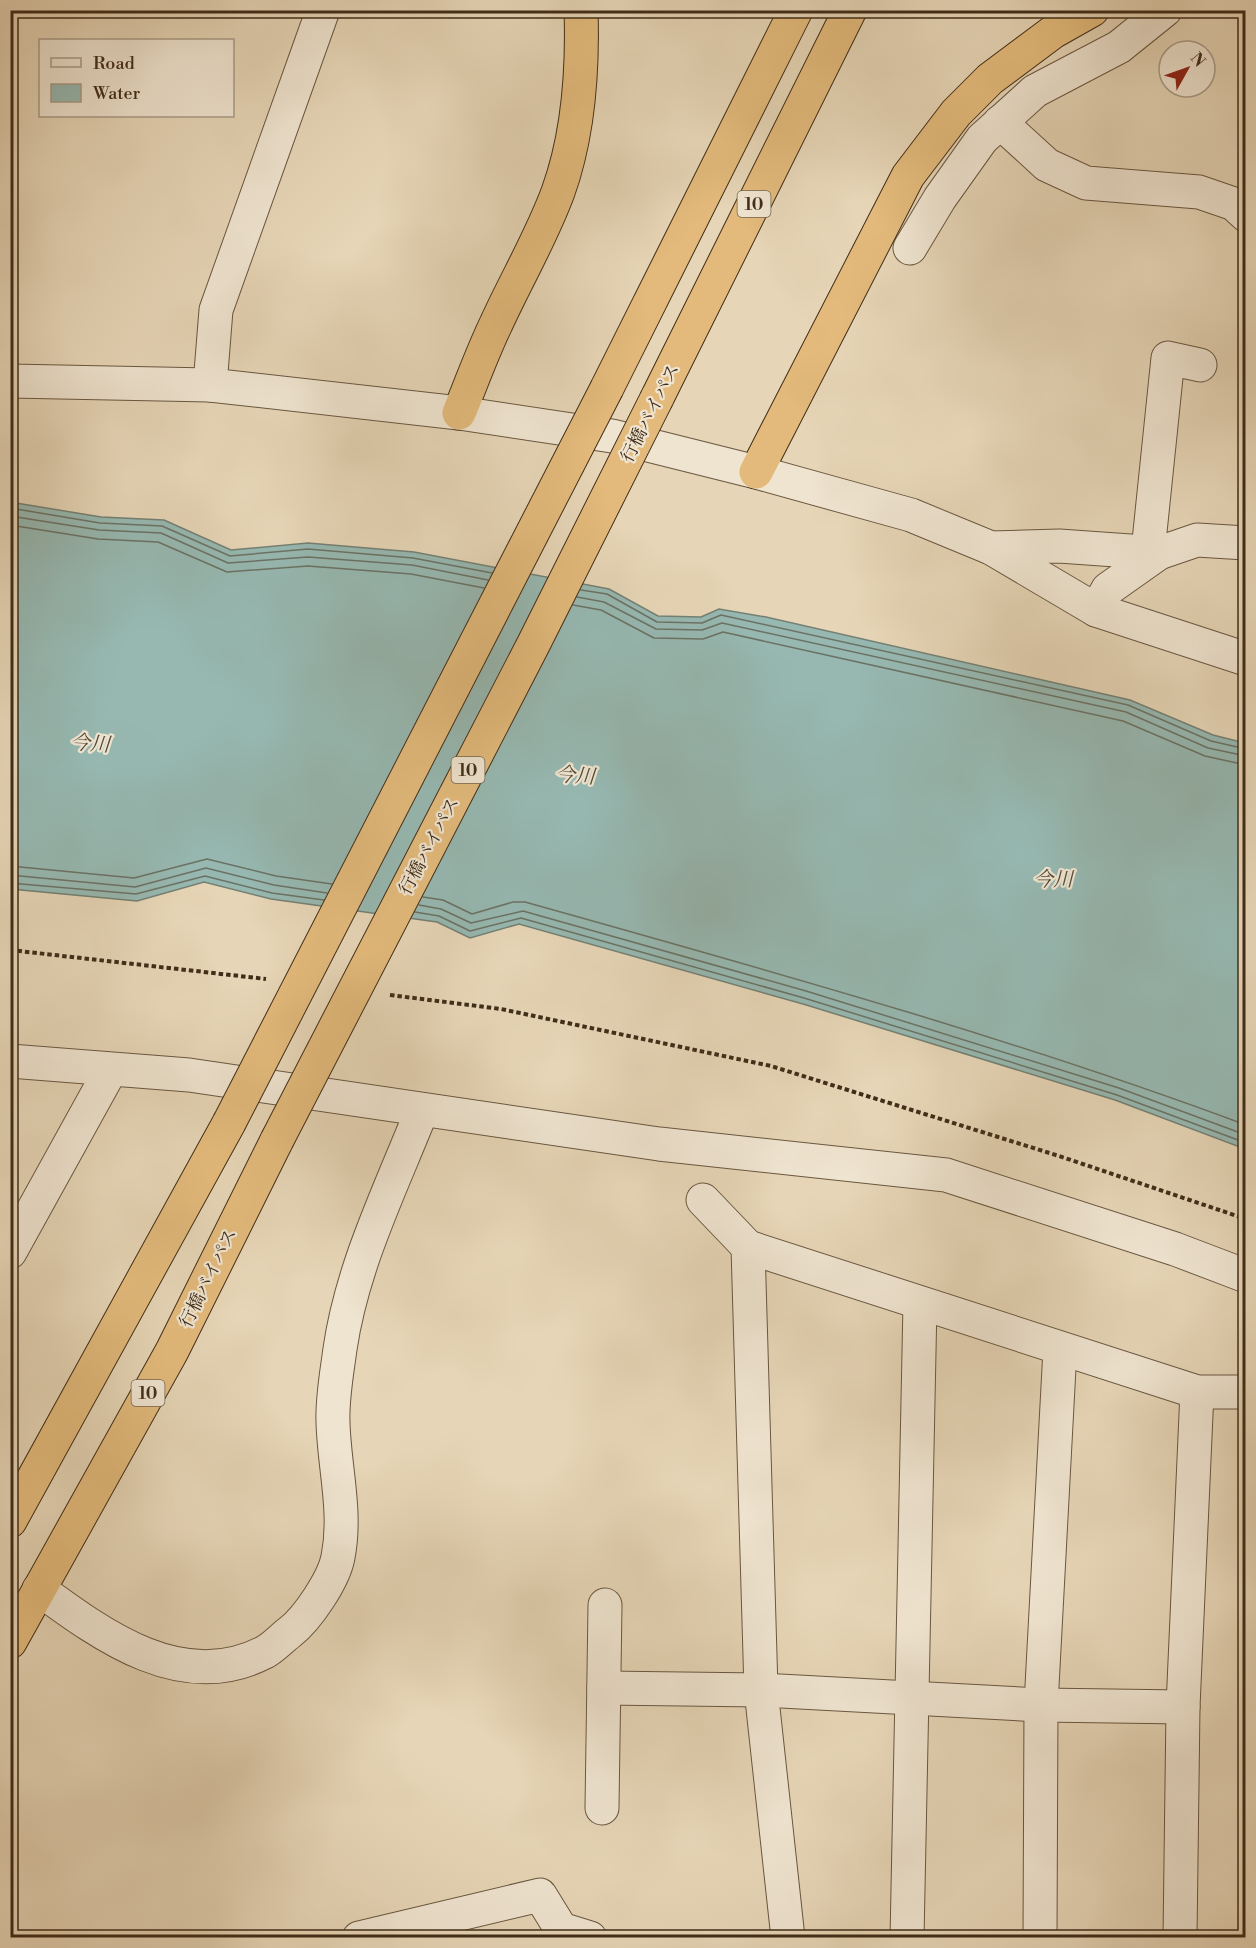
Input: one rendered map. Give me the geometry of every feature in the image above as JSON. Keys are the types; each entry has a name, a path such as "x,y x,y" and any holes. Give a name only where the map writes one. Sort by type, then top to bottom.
{"highway":[{"path":"459,413 496,323 527,266 559,190 574,132 583,56 581,10"},
{"path":"10,1521 229,1123 607,388 796,10"},
{"name":"行橋バイパス","path":"10,1642 172,1351 341,1011 534,645 850,10"},
{"path":"756,472 908,176 956,113 990,79 1053,32 1092,10"}],"street":[{"path":"210,384 216,310 323,10"},
{"path":"910,248 940,198 982,139 1000,122 1035,91 1119,47 1165,10"},
{"path":"1000,122 1047,165 1086,183 1199,192 1234,204 1245,215"},
{"path":"1096,610 1108,589 1153,552 1168,358 1200,365"},
{"path":"10,381 210,384 459,413 612,436 756,472 911,515 991,548 1096,610 1245,658"},
{"path":"991,548 1059,546 1153,552 1197,540 1245,543"},
{"path":"10,1061 110,1071 189,1075 659,1144 946,1175 1175,1249 1245,1276"},
{"path":"10,1252 110,1071"},
{"path":"39,1589 94,1629 142,1653 180,1666 223,1665 266,1652 298,1626 320,1596 338,1559 342,1515 333,1420 340,1348 356,1277 422,1110"},
{"path":"703,1200 748,1247 1197,1392 1245,1392"},
{"path":"748,1247 761,1690 788,1938"},
{"path":"907,1938 920,1304"},
{"path":"1040,1938 1041,1705 1060,1349"},
{"path":"1180,1938 1184,1707 1197,1392"},
{"path":"602,1808 605,1605"},
{"path":"604,1688 761,1690 1041,1705 1184,1707"},
{"path":"359,1938 540,1895 561,1929 590,1938"}],"path":[{"path":"10,950 271,979"},
{"path":"386,994 501,1009 771,1066 1059,1156 1245,1219"}],"water":[{"name":"今川","path":"10,502 101,517 164,520 231,550 308,543 414,552 609,589 658,616 701,617 719,609 766,617 1130,700 1213,735 1245,743 1245,1149 1115,1100 803,1004 519,924 470,938 437,922 271,899 204,882 137,901 11,889"}]}
